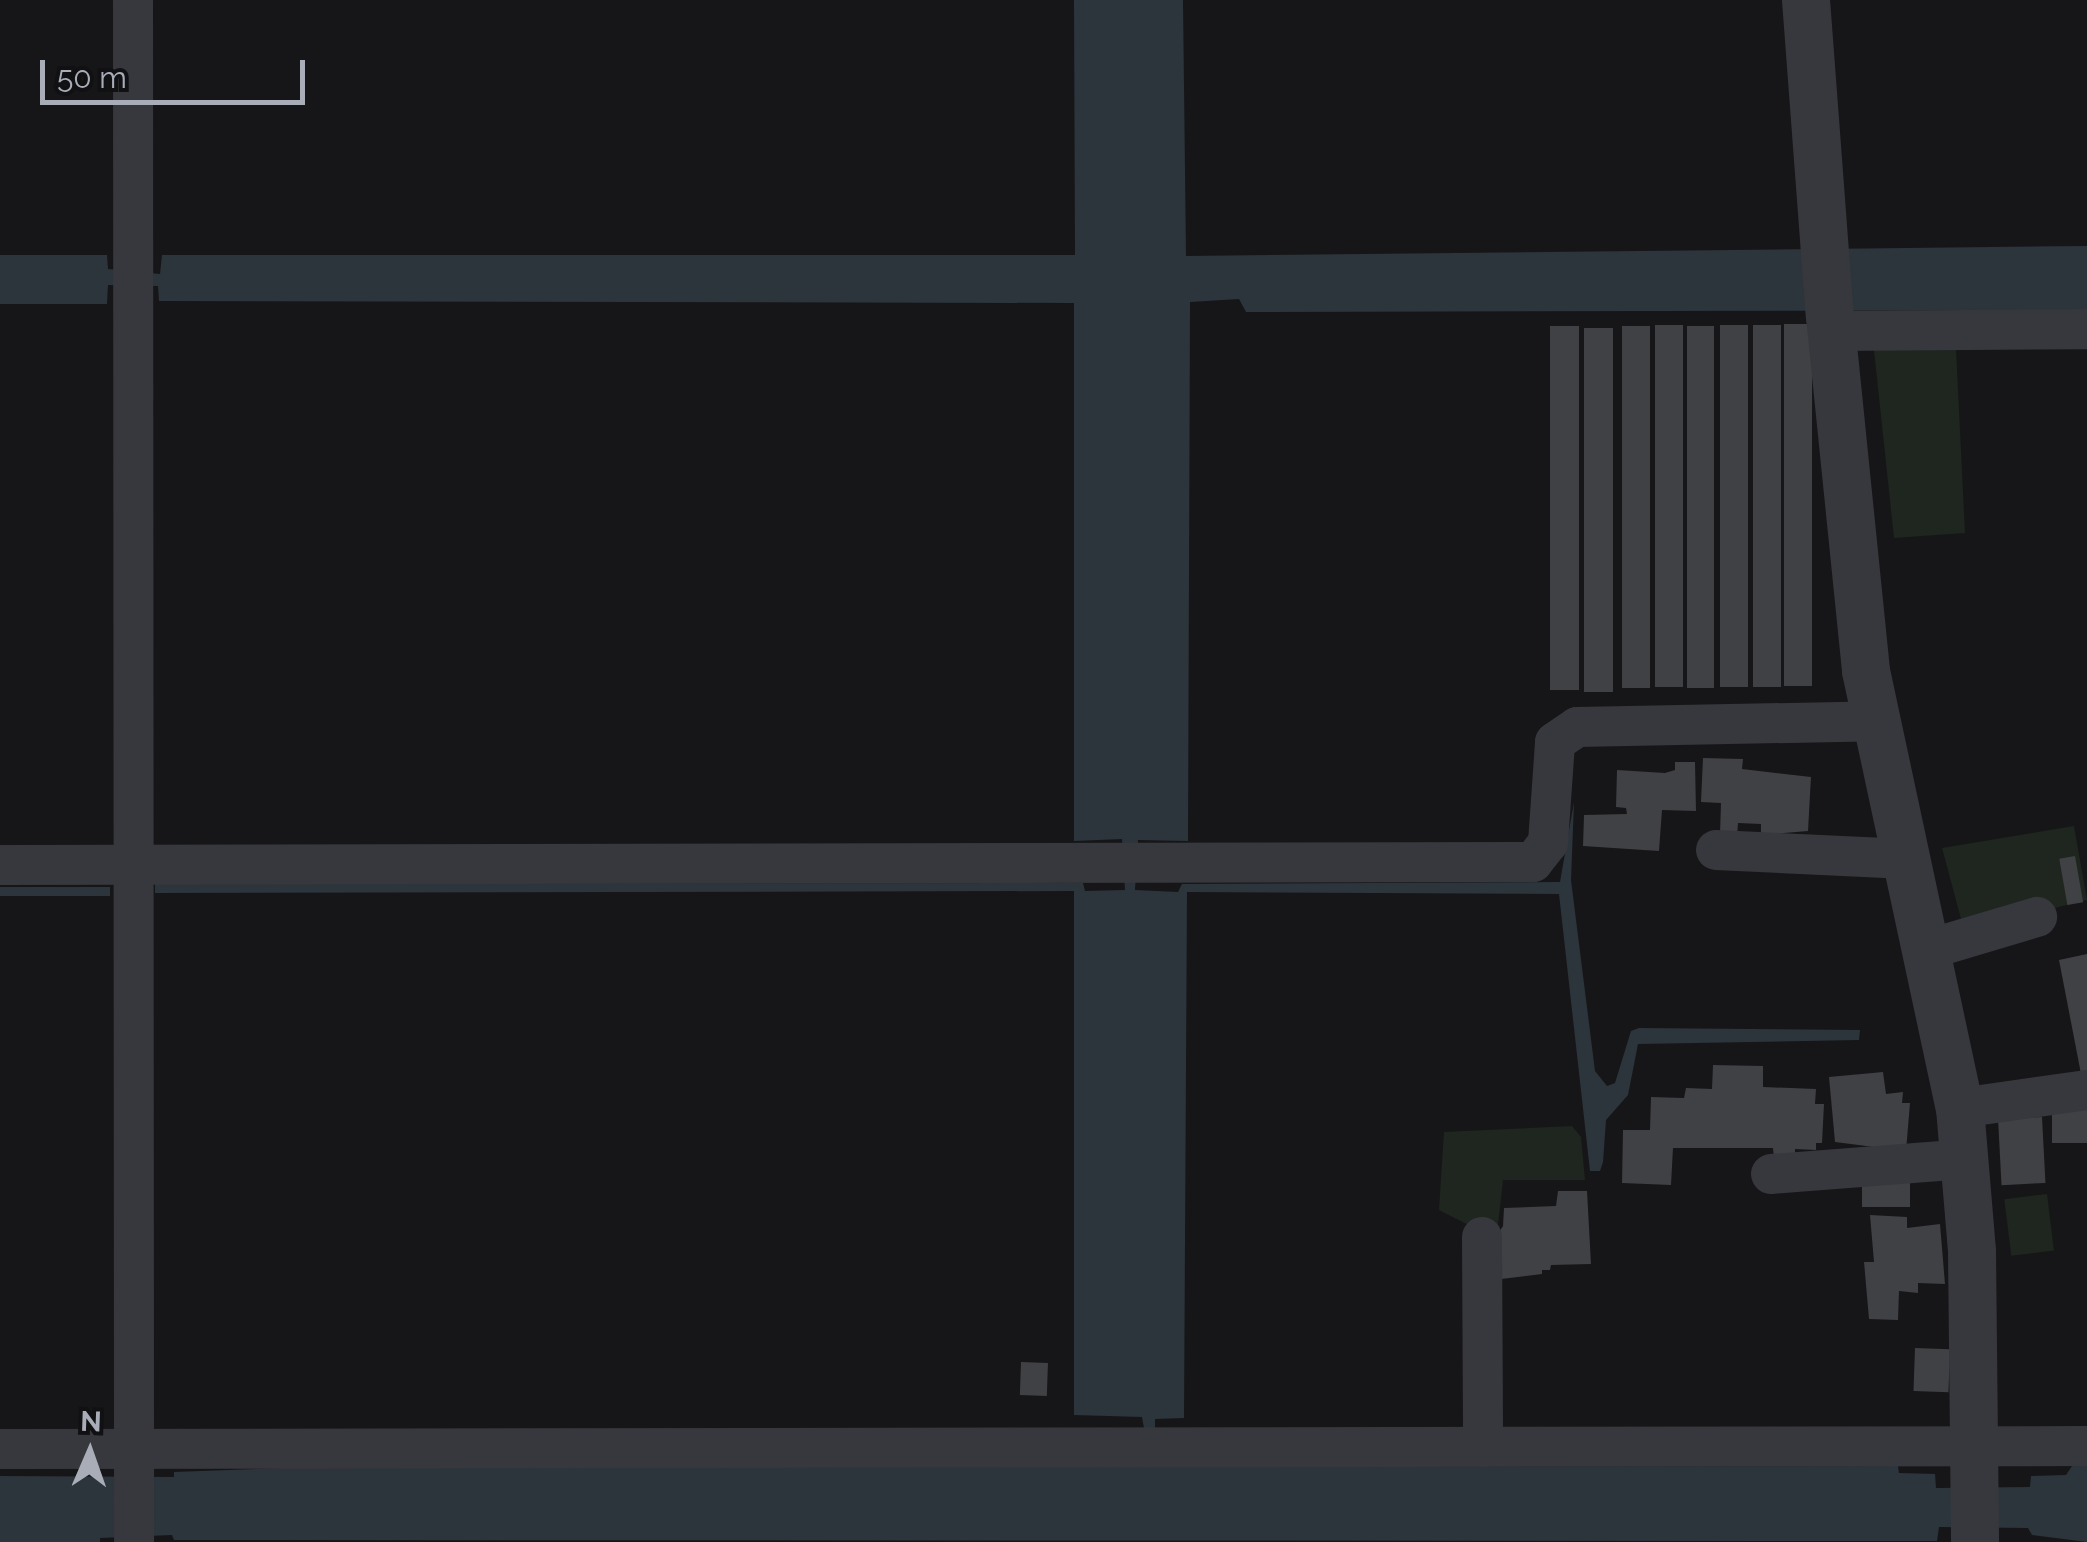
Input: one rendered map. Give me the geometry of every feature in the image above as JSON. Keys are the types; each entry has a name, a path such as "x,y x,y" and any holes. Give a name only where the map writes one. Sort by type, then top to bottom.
{"street":[{"path":"133,0 134,1542"},
{"path":"1806,0 1831,324 1866,672 1960,1108 1972,1250 1974,1542"},
{"path":"1831,324 2087,329"},
{"path":"0,865 1533,862 1548,843 1556,742 1577,727 1876,721"},
{"path":"1716,850 1906,859"},
{"path":"1926,950 2038,917"},
{"path":"1960,1108 2087,1090"},
{"path":"1770,1174 1964,1158"},
{"path":"1482,1237 1483,1448"},
{"path":"0,1449 134,1462 2087,1446"}],"shaded area":[{"path":"1074,0 1183,0 1186,256 2087,246 2087,310 1246,312 1239,299 1190,302 1188,841 1138,840 1135,890 1178,892 1182,884 1560,882 1574,802 1571,880 1595,1071 1607,1086 1615,1083 1631,1031 1639,1028 1860,1030 1859,1040 1638,1044 1628,1095 1606,1120 1600,1171 1590,1171 1559,894 1187,892 1184,1418 1155,1419 1155,1428 1144,1428 1142,1417 1074,1415 1074,891 155,893 155,884 1083,883 1085,891 1125,890 1122,839 1074,841 1074,303 159,301 158,286 108,285 107,304 0,304 0,255 107,255 108,269 160,274 162,255 1075,255"},
{"path":"1956,349 1965,533 1894,538 1874,350"},
{"path":"2074,826 2087,900 1964,930 1942,848"},
{"path":"0,887 110,887 110,896 0,896"},
{"path":"1572,1126 1581,1137 1585,1180 1503,1180 1498,1225 1482,1232 1439,1210 1444,1132"},
{"path":"2047,1194 2054,1251 2011,1256 2004,1199"},
{"path":"1898,1466 1899,1473 1935,1474 1936,1488 2030,1487 2031,1476 2066,1475 2072,1466 2087,1466 2087,1542 2032,1535 2028,1528 1939,1527 1937,1541 174,1540 172,1535 100,1538 100,1542 0,1542 0,1476 174,1477 174,1472 281,1468"}],"building":[{"path":"1784,324 1812,324 1812,686 1784,686"},
{"path":"1655,325 1683,325 1683,687 1655,687"},
{"path":"1720,325 1748,325 1748,687 1720,687"},
{"path":"1753,325 1781,325 1781,687 1753,687"},
{"path":"1550,326 1579,326 1579,690 1550,690"},
{"path":"1622,326 1650,326 1650,688 1622,688"},
{"path":"1687,326 1714,326 1714,688 1687,688"},
{"path":"1584,328 1613,328 1613,692 1584,692"},
{"path":"1703,758 1743,759 1742,769 1811,777 1808,831 1761,835 1761,824 1738,823 1737,836 1720,834 1721,803 1701,802"},
{"path":"1675,762 1695,762 1696,811 1662,810 1659,851 1583,846 1584,815 1627,814 1626,808 1616,807 1617,770 1665,773 1675,770"},
{"path":"2075,856 2083,902 2067,905 2059,859"},
{"path":"2087,954 2087,1078 2082,1079 2059,960"},
{"path":"1713,1065 1763,1066 1763,1087 1816,1089 1815,1104 1824,1104 1822,1143 1816,1143 1816,1150 1795,1149 1795,1160 1774,1159 1773,1148 1673,1148 1671,1185 1622,1183 1623,1130 1650,1130 1651,1097 1684,1098 1686,1088 1712,1089"},
{"path":"1883,1072 1886,1094 1903,1092 1902,1103 1910,1103 1906,1151 1835,1142 1829,1077"},
{"path":"2052,1107 2087,1107 2087,1143 2052,1143"},
{"path":"2042,1117 2045,1183 2002,1185 1998,1119"},
{"path":"1862,1177 1910,1177 1910,1207 1862,1207"},
{"path":"1558,1191 1587,1191 1591,1264 1551,1265 1542,1274 1493,1280 1495,1239 1503,1226 1504,1208 1556,1206"},
{"path":"1870,1215 1907,1217 1907,1228 1940,1224 1945,1284 1918,1283 1918,1293 1899,1291 1898,1320 1869,1319 1864,1262 1874,1262"},
{"path":"1915,1348 1950,1349 1948,1392 1913,1391"},
{"path":"1021,1362 1048,1363 1047,1396 1020,1395"}]}
